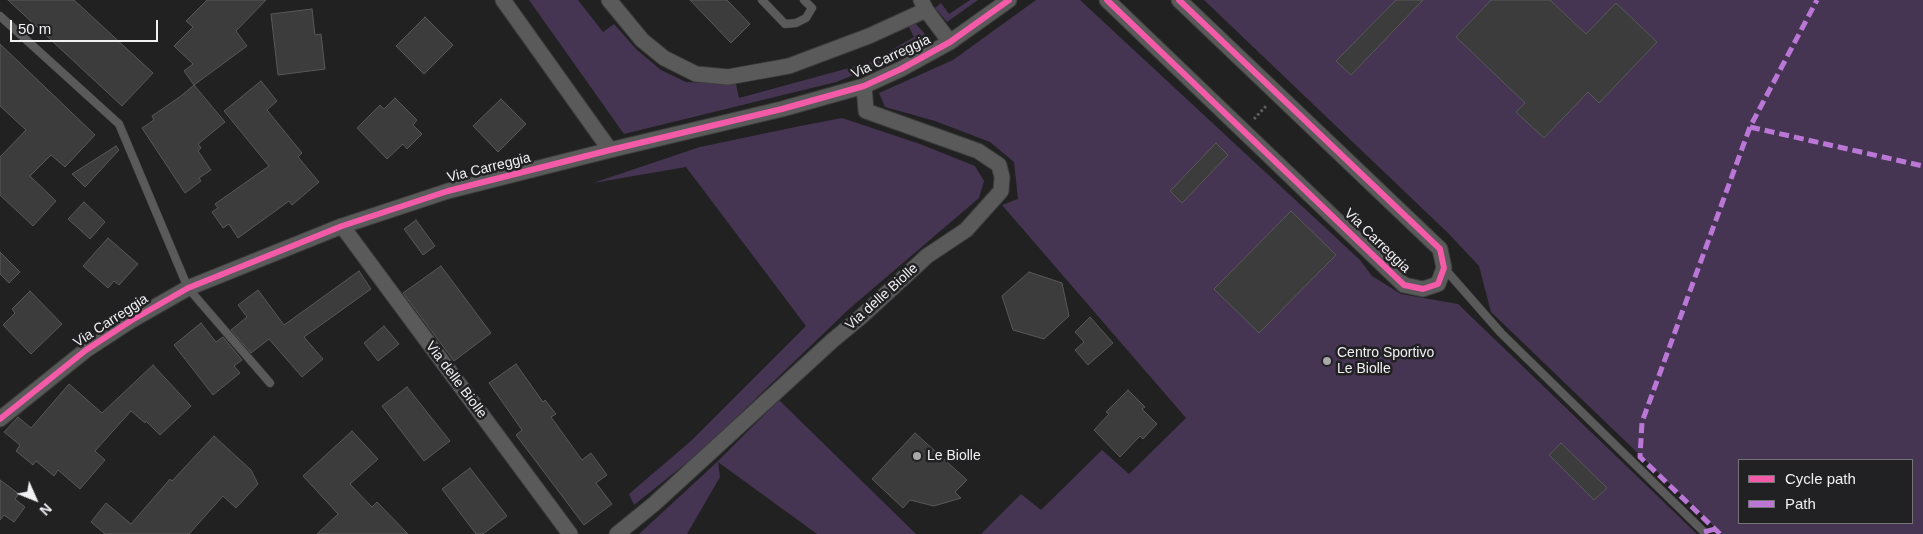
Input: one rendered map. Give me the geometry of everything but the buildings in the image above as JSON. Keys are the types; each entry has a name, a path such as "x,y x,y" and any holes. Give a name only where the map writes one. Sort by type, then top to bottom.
{"street":[{"path":"503,0 610,150"},
{"name":"Via Carreggia","path":"609,0 642,40 664,58 696,74 728,77 790,66 869,36 923,5 950,42"},
{"name":"Via Carreggia","path":"0,419 86,350 132,320 188,288 342,226 448,192 610,150 782,109 864,86 901,70 950,42 1009,0"},
{"name":"Via Carreggia","path":"1107,0 1404,285 1423,289 1438,284 1444,268"},
{"path":"1180,0 1440,250 1444,268"},
{"name":"Via delle Biolle","path":"618,534 654,504 927,256 966,230 1001,191 1002,177 999,165 978,151 866,111 864,86"},
{"name":"Via delle Biolle","path":"342,226 570,534"}],"lane":[{"path":"762,0 785,24 796,24 806,18 812,8 804,0"},
{"path":"0,16 119,124 188,288 270,383"},
{"path":"1444,268 1500,333 1704,532"}],"path":[{"path":"1244,131 1277,94"}],"shaded area":[{"path":"529,0 578,0 603,32 614,24 637,50 661,70 686,82 736,84 739,98 871,62 914,37 908,25 914,22 925,34 922,40 888,62 836,82 624,134"},
{"path":"970,0 978,0 947,22 935,8 941,3 949,14"},
{"name":"Centro Sportivo Le Biolle","path":"1036,0 1080,0 1360,260 1372,276 1401,294 1458,304 1697,534 981,534 1021,494 1041,510 1102,450 1129,474 1186,418 1002,205 1018,199 1014,162 990,142 935,121 885,107 879,93 953,60"},
{"path":"1204,0 1923,0 1923,534 1722,534 1491,312 1479,266 1448,233"},
{"path":"842,118 920,144 975,166 984,181 979,198 849,309 699,453 634,505 629,494 692,440 806,326 686,167 593,183 700,147"},
{"path":"779,400 916,534 817,534 718,462 720,477 687,534 639,534 717,462"}],"marked path":[{"path":"1720,534 1640,457 1642,422 1750,127 1817,0"},
{"path":"1750,127 1923,166"},
{"path":"1704,532 1715,529"}],"cycle path":[{"path":"0,419 86,350 132,320 188,288 342,226 448,191 782,109 864,86 901,69 950,42 1009,0"},
{"path":"1107,0 1404,285 1423,289 1438,284 1444,268 1440,249 1179,0"}],"place":[{"name":"Centro Sportivo Le Biolle","path":"1327,361"},
{"name":"Le Biolle","path":"917,456"}]}
